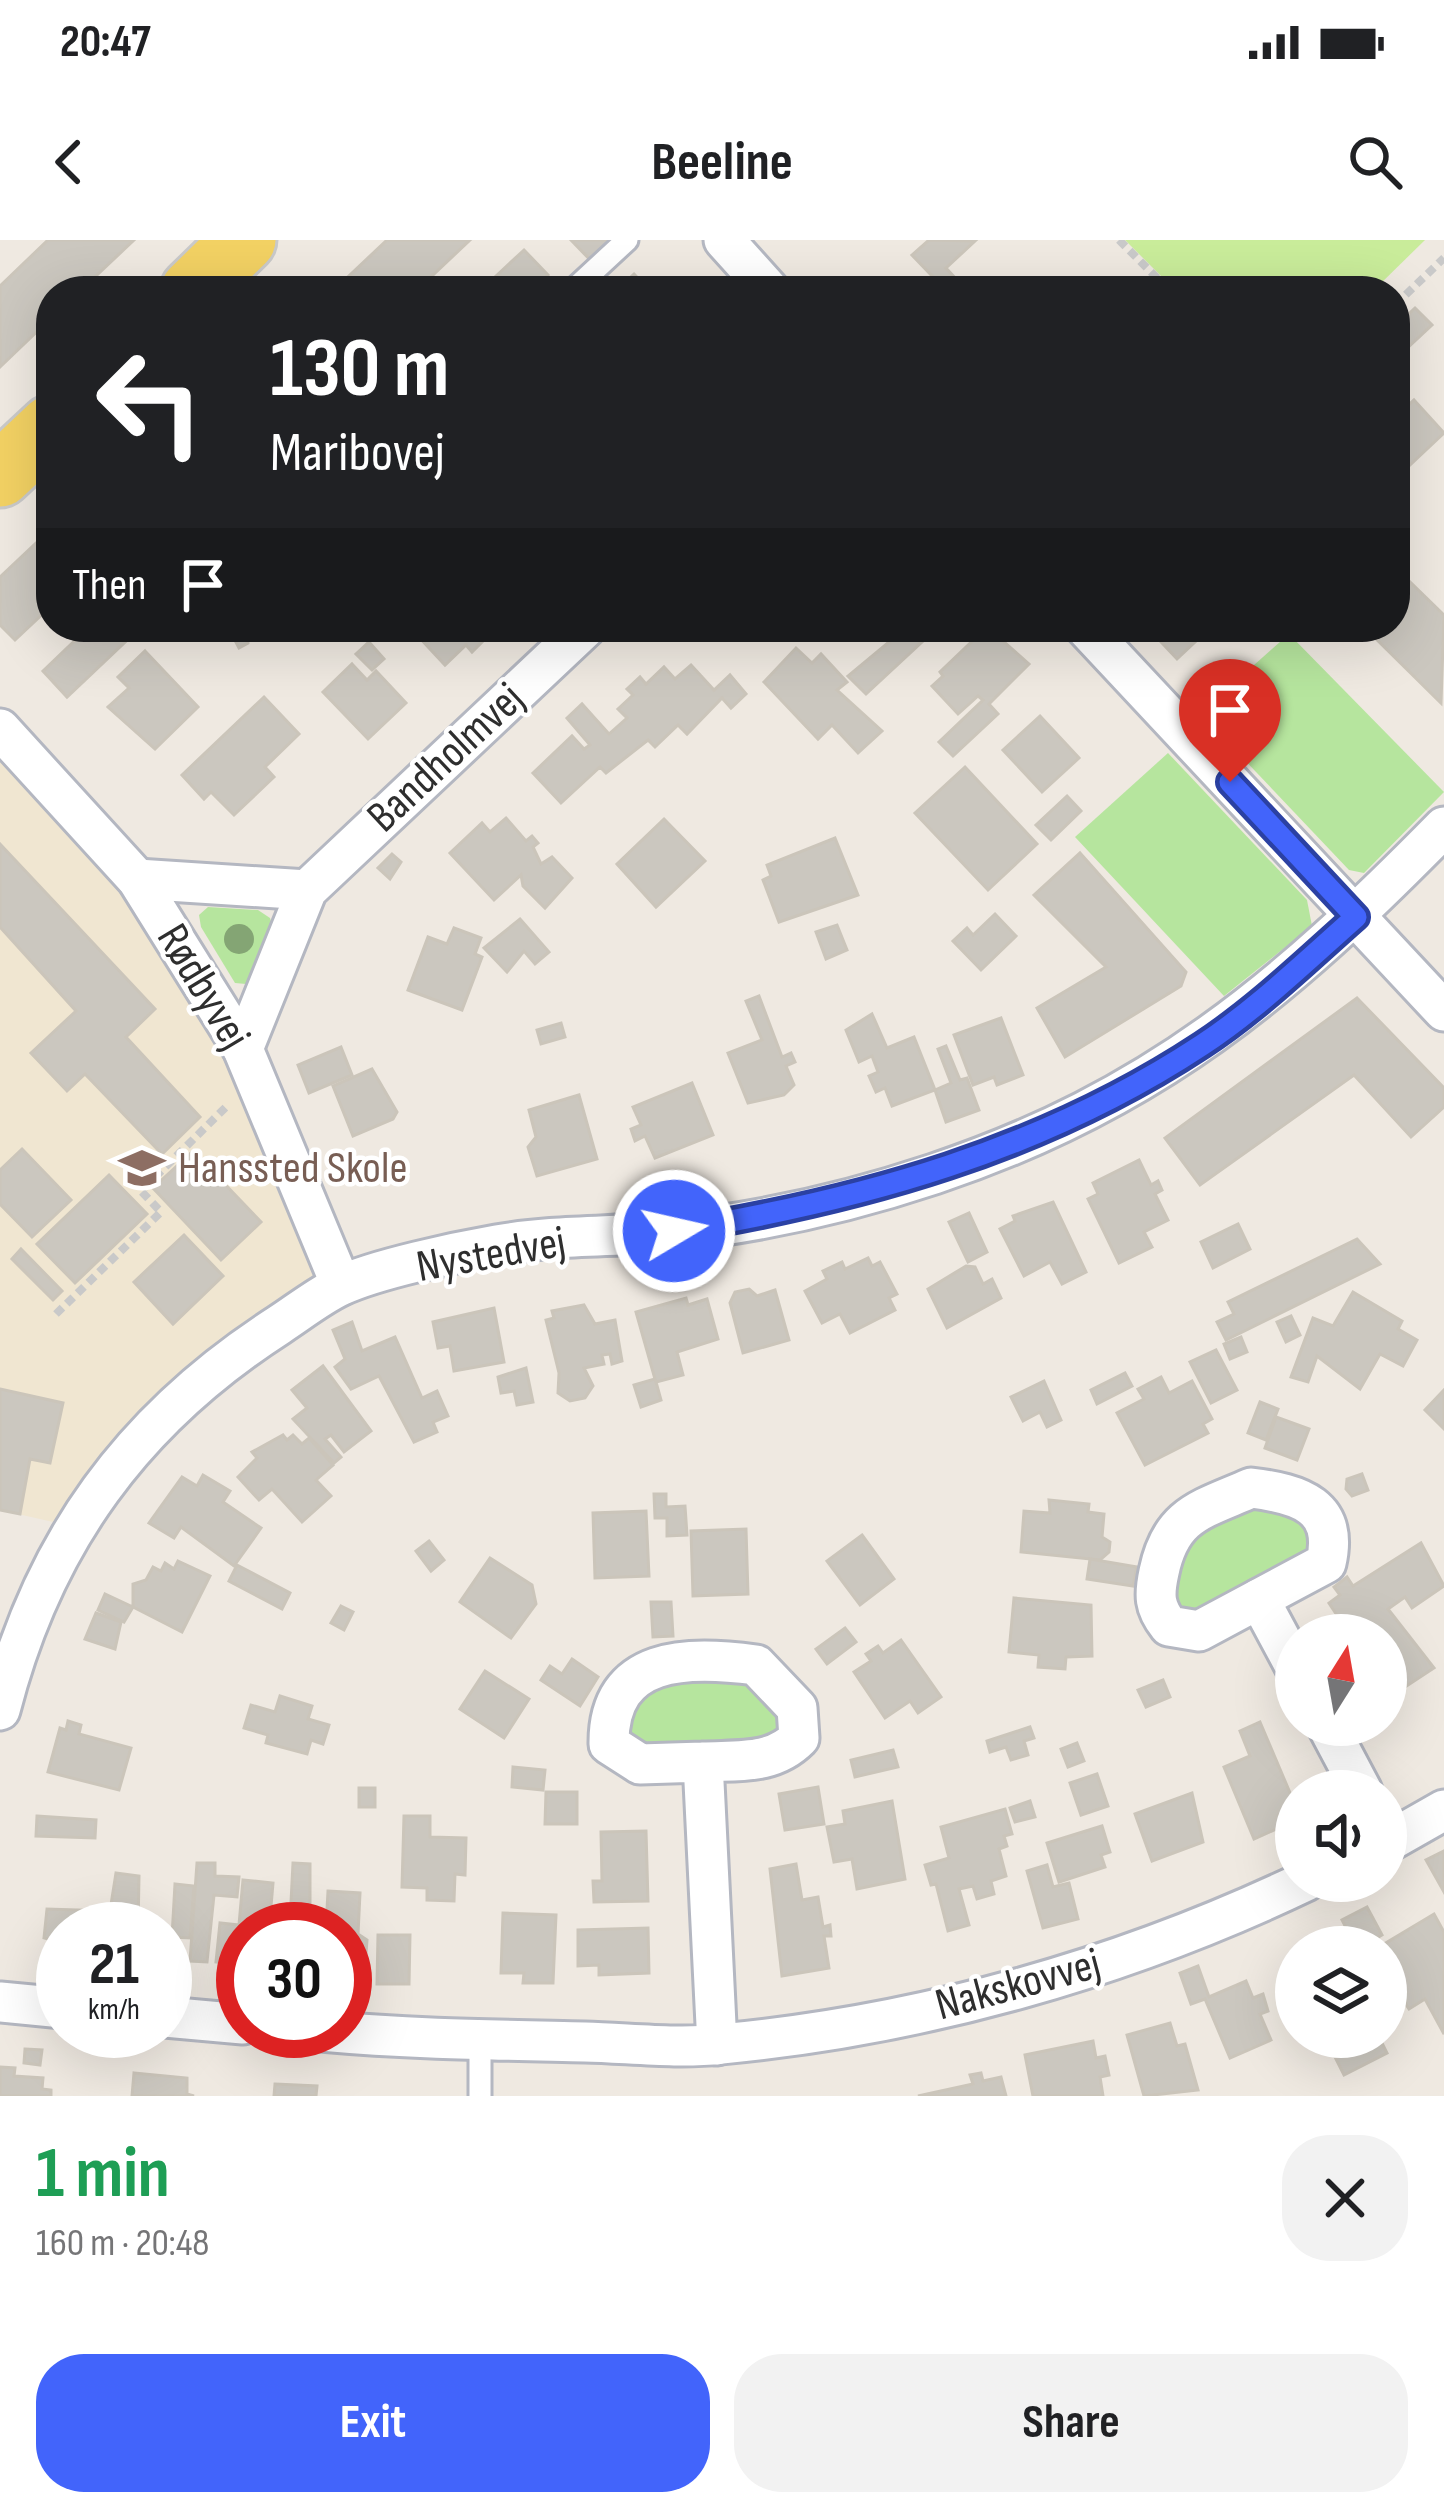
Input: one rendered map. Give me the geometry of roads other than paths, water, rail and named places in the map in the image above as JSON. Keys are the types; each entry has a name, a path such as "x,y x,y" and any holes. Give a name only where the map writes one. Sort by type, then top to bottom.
{"main road":[{"path":"207,276 244,240"},
{"path":"0,476 36,441"}],"street":[{"path":"724,240 756,276"},
{"name":"Bandholmvej","path":"249,1064 307,890 570,642"},
{"path":"1104,642 1444,1011"},
{"name":"Rødbyvej","path":"0,729 137,879 249,1064 341,1285"},
{"name":"Nystedvej","path":"0,1709 38,1592 76,1521 147,1431 228,1358 341,1285 499,1245 696,1228 808,1209 932,1175 1106,1102 1204,1044 1356,917 1444,827"},
{"path":"137,879 307,890"},
{"path":"1251,1488 1285,1492 1321,1512 1332,1536 1326,1564 1259,1599 1199,1631 1169,1626 1154,1596 1165,1540 1174,1527 1251,1488"},
{"path":"1259,1599 1275,1629"},
{"path":"658,1664 756,1665 797,1708 799,1738 786,1751 771,1759 703,1762 640,1764 609,1744 608,1718 639,1670 658,1664"},
{"path":"703,1762 717,2045"},
{"path":"1407,1829 1444,1810"},
{"name":"Nakskovvej","path":"372,2034 717,2045 864,2025 1109,1963 1220,1922 1275,1896"},
{"path":"0,2002 36,2005"}],"lane":[{"path":"588,276 627,240"},
{"path":"480,2039 480,2096"}],"place":[{"name":"Hanssted Skole","path":"142,1168"}]}
